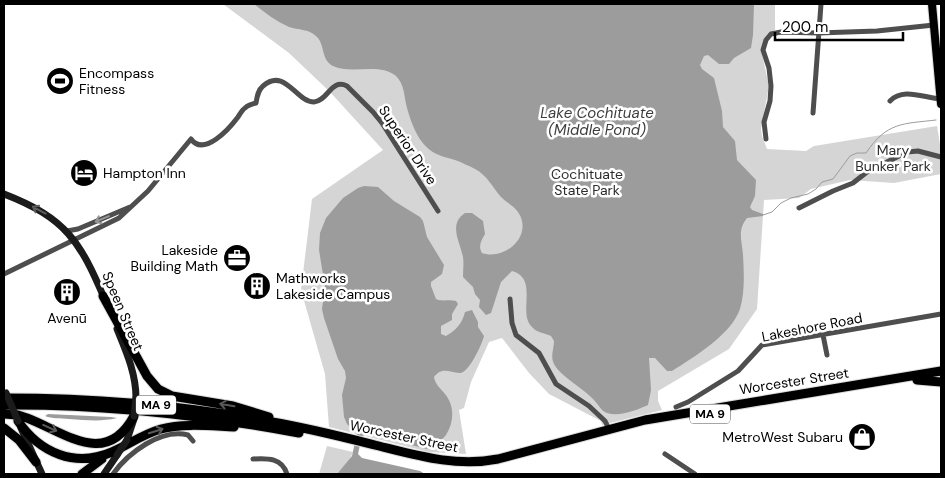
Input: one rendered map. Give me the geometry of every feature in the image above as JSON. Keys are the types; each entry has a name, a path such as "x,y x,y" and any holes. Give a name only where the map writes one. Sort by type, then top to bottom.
{"highway":[{"path":"103,296 147,376 162,392 182,398 241,408 307,429"},
{"name":"Worcester Street","path":"4,405 72,406 210,419 353,443 438,460 474,462 498,459 609,428 668,415 941,370"},
{"name":"Worcester Street","path":"364,445 441,466 463,468 486,467 639,426 941,376"},
{"path":"917,380 941,382"},
{"name":"Worcester Street","path":"5,393 161,406 239,416 307,429 353,443"},
{"path":"4,414 28,418 81,441 95,444 106,443 117,438 127,428 134,416"},
{"path":"18,421 42,446 63,457 88,459 115,454"},
{"path":"82,474 90,467 147,434 170,427 209,426 279,430"},
{"path":"4,428 20,440 36,462"}],"main road":[{"path":"932,4 941,104"},
{"name":"Speen Street","path":"4,195 44,213 74,239 86,257 131,363 136,383 134,416 127,440 115,454 104,474"},
{"path":"5,393 42,474"}],"street":[{"path":"813,113 821,4"},
{"path":"766,139 764,122 770,100 771,86 764,50 765,42 771,34 781,32 877,31 934,25"},
{"name":"Superior Drive","path":"4,274 116,220 148,192 191,139 194,144 206,146 228,129 246,107 256,103 261,88 267,83 277,81 287,84 304,98 314,102 318,101 334,86 341,84 346,86 382,123 438,210"},
{"path":"890,101 897,96 908,94 941,99"},
{"path":"799,208 832,191 853,183 867,172 906,152 915,150 941,157"},
{"name":"Superior Drive","path":"67,231 80,229 135,204"},
{"path":"510,299 512,323 516,335 539,353 556,384 565,392 589,406 605,421 609,428"},
{"name":"Lakeshore Road","path":"676,407 688,402 738,370 762,346 941,314"},
{"path":"823,335 827,355"},
{"path":"113,474 127,457 150,442 179,434 188,435 193,441"},
{"path":"665,454 695,474"},
{"path":"253,459 269,458 278,461 284,466 287,474"}],"green space":[{"name":"Cochituate State Park","path":"223,4 775,4 775,30 771,32 762,54 769,86 761,129 767,149 806,151 814,146 937,126 941,151 941,174 894,183 850,180 811,189 799,198 764,200 757,309 729,349 658,391 658,401 662,410 602,425 601,421 549,394 529,373 502,338 489,342 471,382 464,408 459,410 466,454 429,452 329,427 325,374 301,290 312,199 383,150 330,92 289,53"},
{"path":"327,446 353,452 349,461 337,474 319,474"}],"water":[{"name":"Lake Cochituate (Middle Pond)","path":"254,4 754,4 751,48 734,58 729,64 719,64 708,55 704,56 700,65 702,69 714,78 722,111 723,127 735,141 737,160 756,180 755,196 750,207 752,210 763,214 763,216 747,218 742,227 744,276 742,303 729,328 711,344 672,371 667,371 655,358 649,358 651,390 648,405 623,414 605,412 561,373 554,364 552,355 554,341 551,336 535,330 528,322 525,281 520,275 512,271 501,282 491,313 486,315 479,307 480,300 475,294 473,287 463,277 463,257 456,234 457,222 460,217 465,213 472,213 483,221 485,234 480,248 482,253 491,254 508,250 520,237 522,221 518,212 475,169 437,154 425,146 413,126 403,87 396,76 382,70 348,69 333,66 327,60 319,40 314,34 284,25"},
{"path":"364,186 378,187 394,201 420,217 423,221 427,237 444,265 442,274 431,282 436,299 456,301 458,304 452,314 452,320 441,326 441,334 446,336 453,331 460,323 465,312 472,310 478,322 478,327 484,336 475,358 464,372 443,371 434,377 452,409 449,430 437,444 427,449 368,434 362,436 358,454 362,458 420,471 425,474 337,474 352,456 357,433 347,424 344,417 342,395 346,378 345,371 338,359 322,309 325,287 319,250 320,233 326,218 343,198"},
{"path":"48,414 117,418 87,420 45,416"}],"waterway":[{"path":"763,215 772,212 781,203 791,198 808,194 822,182 833,179 850,156 857,153 866,153 881,135 888,130 904,124 936,120"}],"place":[{"name":"Encompass Fitness","path":"60,81"},
{"name":"Hampton Inn","path":"84,173"},
{"name":"Lakeside Building Math","path":"237,258"},
{"name":"Mathworks Lakeside Campus","path":"257,286"},
{"name":"Avenū","path":"67,292"},
{"name":"MetroWest Subaru","path":"862,437"}],"park label":[{"name":"Mary Bunker Park","path":"893,158"}]}
